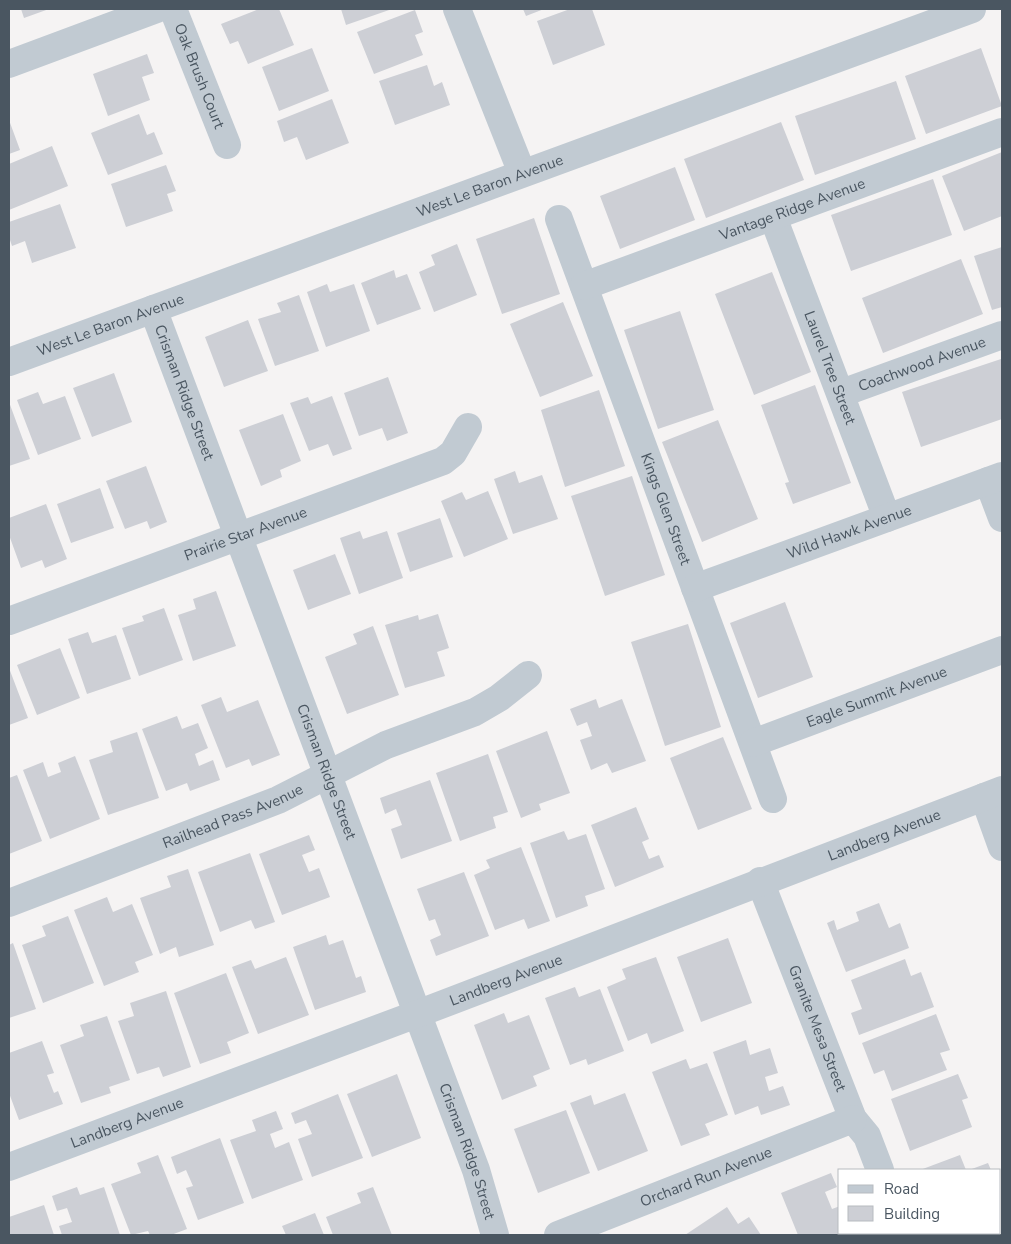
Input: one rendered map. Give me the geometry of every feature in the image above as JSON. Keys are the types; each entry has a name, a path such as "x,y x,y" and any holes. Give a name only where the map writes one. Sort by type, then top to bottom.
{"street":[{"path":"9,64 157,9"},
{"name":"Oak Brush Court","path":"173,9 227,145"},
{"path":"457,9 522,173"},
{"name":"West Le Baron Avenue","path":"9,362 972,9"},
{"name":"Vantage Ridge Avenue","path":"584,286 1002,132"},
{"name":"Laurel Tree Street","path":"773,217 842,393 887,518"},
{"name":"Kings Glen Street","path":"559,219 774,799"},
{"name":"Crisman Ridge Street","path":"153,309 476,1170 495,1235"},
{"name":"Coachwood Avenue","path":"842,393 1002,335"},
{"name":"Prairie Star Avenue","path":"9,620 443,461 453,453 468,427"},
{"path":"995,479 1002,518"},
{"name":"Wild Hawk Avenue","path":"696,588 995,479"},
{"name":"Eagle Summit Avenue","path":"753,743 1002,650"},
{"name":"Railhead Pass Avenue","path":"9,902 278,800 386,745 475,712 499,698 528,674"},
{"path":"993,793 1002,847"},
{"name":"Landberg Avenue","path":"9,1167 417,1014 993,793"},
{"name":"Granite Mesa Street","path":"760,881 853,1120 867,1136 880,1169"},
{"name":"Orchard Run Avenue","path":"558,1235 853,1120"}],"building":[{"path":"21,9 49,9 24,18"},
{"path":"259,9 279,9 294,45 248,64 238,41 230,44 221,24"},
{"path":"341,9 392,9 346,25"},
{"path":"523,9 544,9 526,16"},
{"path":"570,9 592,9 605,45 553,65 537,21"},
{"path":"415,10 423,32 415,35 423,55 374,74 357,32"},
{"path":"312,48 329,91 279,111 262,67"},
{"path":"981,48 1002,106 926,134 905,76"},
{"path":"147,54 154,73 142,77 150,100 108,116 93,74"},
{"path":"427,65 434,86 442,82 450,105 395,125 379,81"},
{"path":"896,81 916,139 815,175 795,116"},
{"path":"332,99 349,143 306,160 297,137 284,142 277,121"},
{"path":"139,114 147,135 154,132 163,154 108,175 91,133"},
{"path":"9,120 20,150 9,154"},
{"path":"781,122 804,180 706,218 684,159"},
{"path":"52,146 68,186 9,210 9,164"},
{"path":"1002,152 1002,216 964,231 942,176"},
{"path":"166,165 176,191 167,194 173,211 126,227 111,184"},
{"path":"675,167 695,220 620,249 600,196"},
{"path":"933,179 952,235 851,271 831,215"},
{"path":"60,204 76,248 32,263 25,241 12,246 9,237 9,222"},
{"path":"534,218 560,294 502,314 476,239"},
{"path":"457,244 477,295 434,312 419,272 435,265 431,255"},
{"path":"1002,247 1002,307 992,310 974,256"},
{"path":"961,259 983,314 883,353 862,298"},
{"path":"394,270 396,278 407,274 421,309 377,325 361,283"},
{"path":"772,272 811,372 754,395 715,294"},
{"path":"327,284 330,292 354,284 370,331 326,347 307,292"},
{"path":"299,295 319,351 275,366 258,319 281,312 277,303"},
{"path":"563,302 593,376 540,397 510,324"},
{"path":"680,311 714,410 658,429 624,330"},
{"path":"248,320 268,371 224,387 205,337"},
{"path":"1001,359 1002,419 921,447 902,392"},
{"path":"114,373 132,422 92,437 73,388"},
{"path":"388,377 408,433 387,441 382,428 359,436 344,393"},
{"path":"815,385 851,483 793,504 785,483 789,482 761,405"},
{"path":"599,390 625,466 565,487 541,410"},
{"path":"38,392 43,404 65,396 81,439 38,455 17,400"},
{"path":"332,396 352,449 333,456 328,444 309,451 290,403 308,397 311,404"},
{"path":"9,402 30,459 9,466"},
{"path":"283,414 301,461 280,470 282,477 261,486 239,430"},
{"path":"718,420 758,519 702,542 662,442"},
{"path":"146,466 167,522 150,529 147,521 125,529 106,481"},
{"path":"515,471 519,483 542,475 558,519 513,534 494,479"},
{"path":"632,476 665,575 605,596 571,496"},
{"path":"100,488 114,528 71,543 57,504"},
{"path":"488,491 508,539 464,557 441,501 462,492 466,500"},
{"path":"46,504 67,559 45,568 42,560 21,568 9,535 9,518"},
{"path":"440,518 453,557 410,572 397,533"},
{"path":"360,531 363,539 387,531 403,578 359,594 340,538"},
{"path":"335,554 351,594 308,610 293,570"},
{"path":"216,591 236,646 193,661 178,615 196,609 193,599"},
{"path":"785,602 813,677 758,698 730,623"},
{"path":"164,608 183,660 139,676 122,628 144,621 142,616"},
{"path":"438,614 449,648 437,652 445,676 405,688 385,625 418,615 419,620"},
{"path":"688,624 721,727 665,746 631,642"},
{"path":"373,626 399,695 347,714 325,657 357,644 353,634"},
{"path":"88,632 92,643 116,635 131,679 87,694 68,639"},
{"path":"60,648 80,698 37,715 17,665"},
{"path":"9,668 28,718 9,725"},
{"path":"221,697 227,712 258,700 280,755 252,766 249,759 226,768 201,705"},
{"path":"596,699 599,708 622,699 646,761 612,773 607,763 591,770 580,740 592,736 587,722 577,726 570,709"},
{"path":"177,716 182,729 198,723 208,748 195,754 199,766 213,760 220,780 190,791 187,783 166,791 142,729"},
{"path":"547,731 570,793 539,804 541,810 521,818 496,751"},
{"path":"137,732 159,798 108,815 89,760 113,752 110,741"},
{"path":"723,737 752,809 698,830 670,758"},
{"path":"488,754 508,812 493,817 496,828 460,841 436,773"},
{"path":"75,756 100,819 50,839 23,770 43,762 48,777 61,772 58,763"},
{"path":"17,775 42,841 9,854 9,778"},
{"path":"430,780 452,841 401,859 391,829 402,825 396,809 385,814 380,798"},
{"path":"636,807 649,839 642,842 649,859 659,855 664,867 615,887 591,825"},
{"path":"564,831 568,840 586,834 605,889 585,896 588,906 556,918 530,843"},
{"path":"309,835 315,850 302,855 309,872 319,868 330,897 282,915 259,854"},
{"path":"521,847 550,921 528,929 524,919 495,930 474,875 490,868 486,860"},
{"path":"250,853 275,922 255,929 251,920 220,932 198,872"},
{"path":"188,869 214,945 179,957 176,947 160,954 140,898 171,887 167,876"},
{"path":"464,872 489,936 436,956 430,940 441,935 435,919 429,921 417,889"},
{"path":"107,897 113,912 132,904 153,955 135,962 139,972 104,986 74,910"},
{"path":"879,903 889,928 900,923 909,948 846,972 827,923 834,920 837,930 859,921 856,912"},
{"path":"68,916 94,983 43,1003 22,945 46,936 42,926"},
{"path":"326,935 329,945 343,940 356,978 361,976 366,992 315,1010 293,947"},
{"path":"728,938 752,1003 701,1022 677,957"},
{"path":"13,943 36,1009 9,1018 9,945"},
{"path":"286,957 309,1015 258,1034 232,967 251,960 255,969"},
{"path":"656,957 684,1031 651,1044 647,1033 628,1041 607,987 626,979 622,969"},
{"path":"905,959 911,976 921,972 934,1007 859,1035 851,1013 862,1009 851,980"},
{"path":"226,973 249,1033 227,1042 231,1053 200,1064 174,993"},
{"path":"575,987 579,997 600,989 624,1051 588,1065 586,1059 570,1065 545,998"},
{"path":"166,991 191,1067 163,1077 159,1067 137,1074 118,1021 134,1016 130,1003"},
{"path":"504,1013 508,1023 529,1015 550,1069 533,1076 537,1086 502,1100 474,1025"},
{"path":"936,1014 950,1050 940,1053 947,1070 892,1091 884,1070 874,1074 862,1043"},
{"path":"107,1016 130,1080 109,1087 111,1093 81,1103 60,1045 84,1036 80,1025"},
{"path":"746,1040 750,1055 770,1048 778,1073 765,1077 769,1091 783,1086 790,1105 761,1115 758,1106 735,1115 713,1052"},
{"path":"42,1041 54,1073 47,1075 54,1093 58,1091 63,1104 19,1120 9,1093 9,1053"},
{"path":"686,1059 690,1069 707,1063 728,1115 705,1124 710,1135 681,1146 652,1072"},
{"path":"397,1074 421,1138 372,1157 347,1094"},
{"path":"958,1074 968,1098 962,1100 972,1127 910,1151 891,1099"},
{"path":"625,1093 648,1151 598,1171 570,1103 591,1095 594,1105"},
{"path":"338,1094 363,1158 312,1177 298,1139 312,1134 306,1120 295,1124 291,1113"},
{"path":"566,1110 590,1173 538,1193 514,1129"},
{"path":"276,1111 283,1129 270,1134 275,1148 289,1142 303,1180 252,1199 230,1140 256,1131 252,1120"},
{"path":"220,1138 244,1203 198,1220 186,1188 193,1186 186,1170 177,1174 171,1157"},
{"path":"158,1155 187,1229 171,1235 150,1235 148,1231 131,1235 111,1184 141,1173 137,1163"},
{"path":"960,1155 966,1169 923,1169"},
{"path":"988,1163 991,1169 972,1169"},
{"path":"831,1173 837,1187 825,1192 832,1209 838,1207 838,1234 851,1235 798,1235 781,1193"},
{"path":"77,1187 80,1195 104,1187 120,1235 62,1235 59,1226 72,1222 67,1208 57,1211 52,1196"},
{"path":"373,1187 392,1235 333,1235 326,1217 361,1203 357,1193"},
{"path":"44,1205 54,1235 9,1235 9,1217"},
{"path":"727,1207 738,1224 749,1217 761,1235 685,1235"},
{"path":"315,1213 324,1235 286,1235 282,1226"}]}
